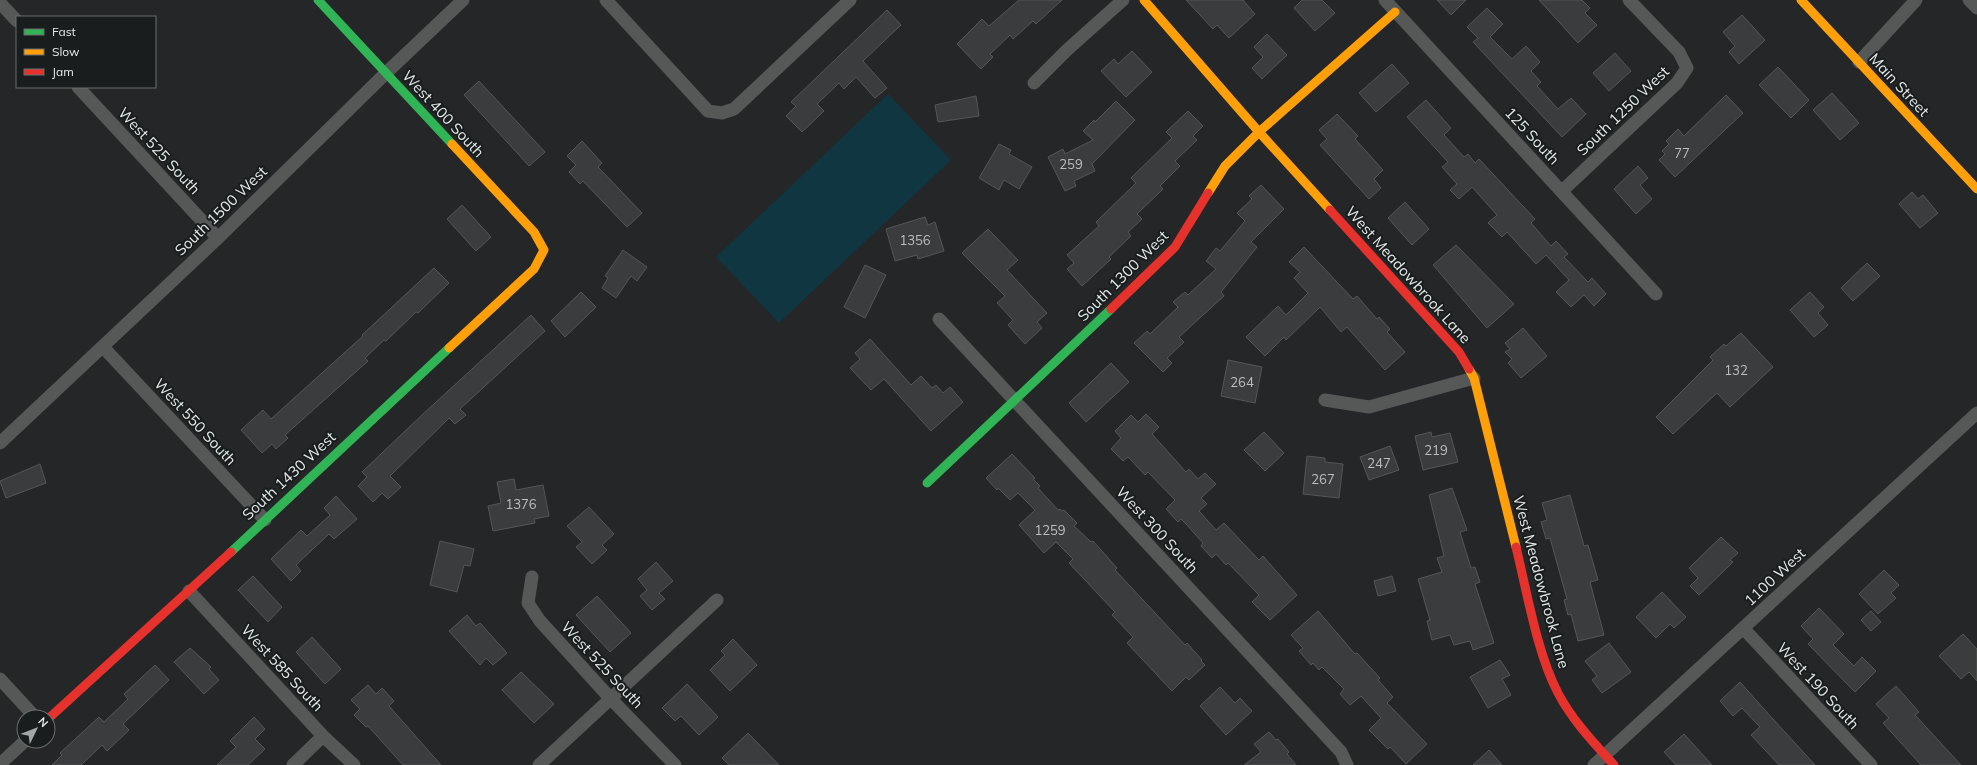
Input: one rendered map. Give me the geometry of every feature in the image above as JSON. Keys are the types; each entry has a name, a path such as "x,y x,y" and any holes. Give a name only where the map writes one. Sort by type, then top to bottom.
{"street":[{"name":"West 400 South","path":"318,0 534,232 544,250"},
{"name":"South 1500 West","path":"0,443 218,238 386,72 463,0"},
{"path":"606,0 708,111 722,113 734,109 850,0"},
{"path":"1034,83 1067,50 1123,0"},
{"name":"West Meadowbrook Lane","path":"1144,0 1259,132 1459,352 1474,378 1542,650 1558,693 1581,728 1614,765"},
{"name":"125 South","path":"1385,0 1656,294"},
{"name":"South 1250 West","path":"1562,191 1677,83 1686,68 1679,52 1629,0"},
{"name":"Main Street","path":"1801,0 1977,189"},
{"path":"1859,62 1916,0"},
{"path":"1970,0 1977,8"},
{"path":"0,3 16,21"},
{"name":"South 1300 West","path":"927,483 1015,402 1175,247 1225,166 1259,132 1395,12"},
{"name":"West 525 South","path":"79,88 218,238"},
{"name":"South 1430 West","path":"56,713 190,591 534,269 544,250"},
{"name":"West 300 South","path":"939,319 1341,752 1347,765"},
{"name":"West 550 South","path":"103,346 265,520"},
{"path":"1325,400 1369,407 1474,378"},
{"name":"1100 West","path":"1594,765 1977,413"},
{"name":"West 525 South","path":"532,577 528,603 540,621 611,699 675,765"},
{"name":"West 585 South","path":"190,591 323,736 354,765"},
{"path":"539,765 717,600"},
{"name":"West 190 South","path":"1743,628 1871,765"},
{"path":"0,679 28,709"},
{"path":"293,765 323,736"},
{"path":"0,764 16,749"}],"shaded area":[{"path":"888,94 951,160 779,323 716,257"}],"building":[{"path":"1019,0 1062,0 1036,24 1033,21 1013,39 1010,35 990,54 993,57 981,69 957,44 982,19 989,26"},
{"path":"1186,0 1243,0 1255,14 1229,38 1217,25 1213,29"},
{"path":"1302,0 1322,0 1335,13 1315,31 1294,8"},
{"path":"1437,0 1466,0 1451,15"},
{"path":"1539,0 1582,0 1590,8 1585,13 1597,25 1578,43"},
{"path":"1487,8 1503,24 1490,37 1512,59 1526,46 1540,62 1531,71 1541,82 1537,86 1558,109 1571,98 1586,114 1562,137 1473,42 1478,38 1467,27"},
{"path":"887,10 901,25 863,61 887,88 875,98 856,77 844,89 839,83 817,104 824,111 802,132 786,116 796,106 791,102"},
{"path":"1742,15 1765,40 1739,64 1729,52 1735,46 1723,32"},
{"path":"1267,34 1287,55 1262,79 1252,68 1263,57 1254,47"},
{"path":"1132,51 1152,72 1126,97 1101,71 1114,59 1118,64"},
{"path":"1615,53 1631,71 1609,91 1593,73"},
{"path":"1392,64 1409,83 1376,112 1359,93"},
{"path":"1778,67 1809,100 1791,118 1759,85"},
{"path":"479,81 545,152 529,166 464,95"},
{"path":"1832,93 1859,123 1840,140 1813,110"},
{"path":"1726,95 1743,113 1675,177 1659,160 1665,154 1662,151 1669,144 1666,141 1678,129 1684,136"},
{"path":"976,96 979,116 938,122 935,105"},
{"path":"1426,100 1451,128 1444,135 1464,157 1468,154 1475,163 1479,159 1535,219 1531,223 1551,246 1556,241 1568,254 1564,257 1588,282 1592,278 1606,294 1594,306 1584,295 1571,307 1556,292 1569,280 1546,255 1536,264 1507,232 1502,237 1488,223 1497,215 1472,187 1459,199 1450,190 1457,184 1442,167 1448,162 1407,117"},
{"path":"1116,101 1135,120 1092,164 1095,171 1074,181 1076,186 1065,191 1048,157 1063,149 1065,154 1093,140 1083,131 1094,120 1095,122"},
{"path":"1188,111 1203,126 1193,136 1197,140 1175,161 1180,166 1160,186 1163,189 1137,214 1142,219 1128,232 1131,236 1109,257 1111,259 1082,286 1067,269 1074,263 1067,255 1099,226 1096,222 1136,183 1131,178 1172,138 1166,132"},
{"path":"1337,114 1358,136 1355,139 1383,170 1374,179 1381,188 1369,199 1320,145 1327,139 1319,130"},
{"path":"582,141 602,163 598,167 642,213 627,227 583,181 580,184 569,172 576,165 567,156"},
{"path":"999,144 1011,150 1009,154 1032,167 1019,189 1004,180 999,190 979,178"},
{"path":"1638,166 1648,178 1640,185 1652,199 1636,214 1614,189"},
{"path":"1261,185 1284,209 1251,242 1257,247 1221,292 1224,296 1179,337 1184,342 1167,358 1172,363 1163,372 1134,343 1147,331 1150,334 1178,307 1173,302 1185,292 1188,295 1216,269 1206,261 1216,248 1220,251 1245,221 1237,213 1252,199 1249,196"},
{"path":"1912,192 1918,199 1923,195 1938,213 1920,228 1899,204"},
{"path":"1405,202 1429,229 1412,245 1388,218"},
{"path":"462,205 491,237 476,251 447,219"},
{"path":"925,217 928,225 935,222 944,251 918,259 917,255 895,261 886,229"},
{"path":"988,229 1018,260 1007,270 1047,313 1037,322 1042,328 1025,344 1008,325 1013,320 997,303 1005,296 962,253"},
{"path":"1456,245 1514,304 1487,328 1433,265"},
{"path":"1304,247 1353,299 1357,296 1377,319 1379,317 1390,329 1387,332 1405,352 1385,370 1347,327 1341,332 1320,307 1286,340 1284,337 1265,356 1246,337 1278,306 1286,315 1308,293 1294,278 1300,272 1289,262"},
{"path":"623,250 647,267 637,281 631,276 616,298 602,288 608,278 605,276"},
{"path":"1867,263 1880,276 1853,301 1841,288"},
{"path":"865,265 886,275 865,318 844,307"},
{"path":"434,268 449,283 418,313 416,312 386,341 384,340 365,358 368,361 285,435 288,438 276,449 272,444 262,453 241,430 263,410 271,419 363,336 362,335"},
{"path":"581,292 596,307 565,337 551,321"},
{"path":"1810,292 1824,307 1818,313 1828,325 1814,337 1790,310"},
{"path":"531,315 545,331 460,409 466,415 455,424 449,418 390,476 401,487 388,499 382,493 373,502 358,486 367,477 362,472"},
{"path":"1523,328 1547,356 1521,378 1508,363 1512,359 1505,352 1510,349 1505,343"},
{"path":"1741,333 1773,367 1730,407 1717,393 1673,434 1656,417 1713,360 1710,357 1724,344 1726,346"},
{"path":"870,339 911,385 921,376 932,388 936,385 943,393 950,387 963,402 931,431 884,379 871,390 850,368 860,359 855,353"},
{"path":"1228,360 1262,367 1255,403 1221,396"},
{"path":"1111,363 1129,382 1086,422 1069,403"},
{"path":"1146,414 1159,427 1152,434 1186,472 1189,469 1198,479 1205,473 1216,484 1201,498 1207,504 1199,511 1216,530 1224,523 1259,560 1263,556 1297,595 1270,620 1252,602 1259,595 1228,563 1226,565 1216,554 1212,558 1201,546 1203,543 1186,524 1181,519 1178,522 1166,509 1175,500 1148,472 1145,475 1128,457 1123,461 1111,449 1121,438 1115,431 1131,415 1138,422"},
{"path":"1264,432 1284,453 1265,471 1244,450"},
{"path":"1431,432 1432,437 1450,433 1458,462 1423,470 1415,436"},
{"path":"1390,446 1399,470 1369,480 1360,457"},
{"path":"1012,454 1035,478 1033,479 1040,486 1038,488 1058,510 1064,510 1077,523 1074,526 1091,542 1093,541 1117,568 1115,570 1185,645 1187,643 1202,660 1201,661 1205,665 1189,680 1186,677 1172,691 1127,643 1133,637 1112,615 1115,612 1069,563 1073,559 1056,542 1044,553 1019,525 1035,510 1018,493 1010,500 998,488 997,490 986,478"},
{"path":"1307,456 1325,458 1325,462 1343,464 1339,498 1303,494"},
{"path":"40,464 46,483 6,498 0,481"},
{"path":"514,479 516,490 543,485 549,516 534,519 535,523 493,531 488,506 501,503 497,482"},
{"path":"1452,488 1467,530 1460,532 1471,568 1475,567 1480,582 1475,584 1494,643 1473,650 1470,641 1454,645 1450,635 1432,640 1427,621 1430,620 1418,579 1442,572 1437,558 1444,556 1429,495"},
{"path":"1570,495 1584,546 1588,545 1598,580 1590,582 1604,635 1578,641 1571,614 1568,615 1564,600 1567,599 1550,538 1546,539 1541,522 1547,520 1542,503"},
{"path":"336,496 357,519 334,539 329,534 296,565 301,571 291,581 271,559 301,530 307,536 330,515 324,508"},
{"path":"589,507 614,534 602,545 607,550 592,564 576,547 582,542 567,526"},
{"path":"1721,537 1738,553 1730,560 1733,562 1699,595 1690,586 1698,578 1689,568"},
{"path":"440,541 474,549 470,566 464,565 457,592 430,585"},
{"path":"656,562 673,581 659,593 665,599 652,610 640,596 647,590 638,579"},
{"path":"1884,570 1899,585 1891,593 1896,598 1878,614 1859,594"},
{"path":"253,576 282,607 268,622 238,590"},
{"path":"1392,576 1396,591 1378,596 1374,581"},
{"path":"1662,592 1686,617 1674,628 1670,624 1656,638 1636,617"},
{"path":"597,596 631,633 610,652 576,615"},
{"path":"1819,608 1844,634 1833,645 1854,666 1862,657 1876,671 1855,692 1808,644 1813,639 1801,626"},
{"path":"1318,611 1355,654 1357,653 1380,678 1378,680 1393,697 1387,703 1427,744 1406,764 1390,747 1388,749 1369,730 1381,718 1361,696 1350,705 1340,694 1344,689 1322,667 1319,670 1313,663 1311,665 1299,651 1303,648 1291,635"},
{"path":"1871,611 1881,622 1871,631 1861,620"},
{"path":"467,615 476,626 480,623 507,653 493,665 486,658 480,665 449,631"},
{"path":"1963,634 1977,649 1977,681 1969,672 1961,679 1939,656"},
{"path":"312,637 341,669 325,684 296,652"},
{"path":"733,639 757,665 730,691 710,670 725,655 721,651"},
{"path":"1609,643 1631,672 1602,693 1592,680 1597,676 1585,661"},
{"path":"190,648 211,667 209,669 219,680 204,694 174,662"},
{"path":"1500,660 1510,675 1502,679 1511,695 1488,708 1470,677"},
{"path":"155,665 169,680 123,724 129,730 107,751 102,745 81,765 52,765 62,755 60,753 99,717 104,722 128,699 124,694"},
{"path":"521,672 554,704 534,723 502,690"},
{"path":"1740,682 1815,765 1779,765 1751,735 1760,727 1742,708 1733,716 1720,701"},
{"path":"687,684 718,717 699,735 681,716 675,721 662,708"},
{"path":"368,685 376,694 382,688 394,701 389,706 441,765 403,765 368,726 366,727 354,715 360,709 351,700"},
{"path":"1896,686 1919,712 1915,715 1961,765 1921,765 1883,723 1889,718 1876,704"},
{"path":"1220,687 1235,703 1240,698 1252,711 1226,735 1200,706"},
{"path":"254,717 265,729 255,739 265,749 248,765 217,765 236,747 230,741"},
{"path":"1269,732 1276,740 1278,739 1289,752 1287,754 1296,765 1244,765 1261,752 1254,744"},
{"path":"748,733 779,765 729,765 722,758"},
{"path":"1684,734 1712,765 1676,765 1664,752"},
{"path":"1489,750 1502,765 1473,765"}],"traffic: fast":[{"path":"318,0 452,144"},
{"path":"927,483 1111,309"},
{"path":"231,552 449,348"}],"traffic: slow":[{"path":"1144,0 1259,132 1330,210"},
{"path":"1801,0 1977,189"},
{"path":"1208,193 1225,166 1259,132 1395,12"},
{"path":"449,348 534,269 544,250 534,232 452,144"},
{"path":"1469,369 1474,378 1516,547"}],"traffic: jam":[{"path":"1111,309 1175,247 1208,193"},
{"path":"1330,210 1459,352 1469,369"},
{"path":"1516,547 1538,641 1544,660 1558,693 1570,713 1614,765"},
{"path":"56,712 231,552"}]}
